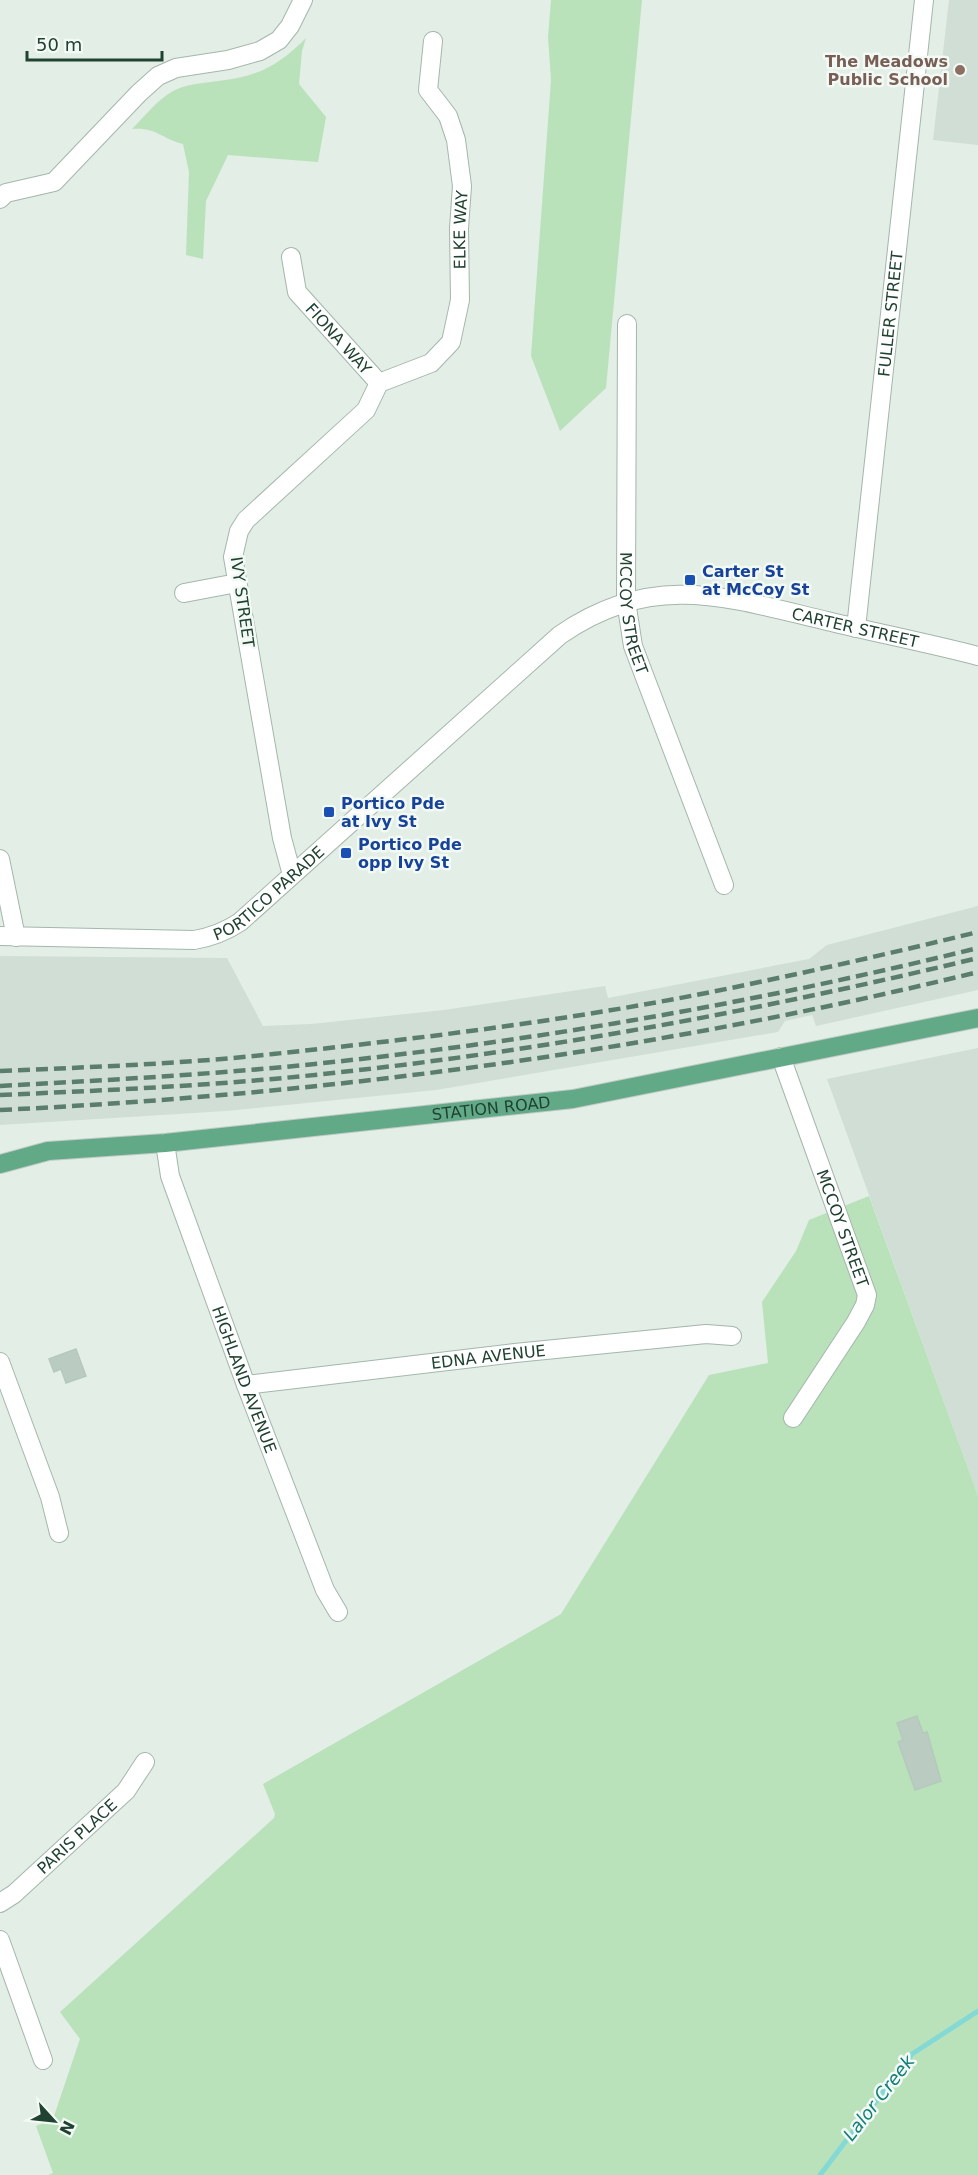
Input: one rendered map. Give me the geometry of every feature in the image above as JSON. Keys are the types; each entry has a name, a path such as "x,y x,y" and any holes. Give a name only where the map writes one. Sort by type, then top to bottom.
{"main road":[{"name":"STATION ROAD","path":"0,1164 48,1151 165,1143 573,1099 978,1018"}],"street":[{"path":"0,199 6,193 54,182 158,76 176,68 228,60 260,51 279,40 290,26 303,0"},
{"name":"FULLER STREET","path":"856,628 924,0"},
{"name":"ELKE WAY","path":"379,383 431,363 451,342 460,300 459,228 462,186 456,140 448,116 428,90 433,41"},
{"name":"FIONA WAY","path":"291,257 297,292 379,383"},
{"name":"MCCOY STREET","path":"627,324 626,601 633,646 724,885"},
{"name":"IVY STREET","path":"292,875 282,838 234,557 239,531 246,520 366,410 379,383"},
{"path":"184,593 237,583"},
{"name":"CARTER STREET","path":"626,601 677,594 728,598 978,656"},
{"name":"PORTICO PARADE","path":"8,937 194,940 212,937 240,922 560,635 582,620 626,601"},
{"path":"0,859 8,937"},
{"name":"MCCOY STREET","path":"781,1057 867,1294 865,1305 856,1322 793,1418"},
{"name":"HIGHLAND AVENUE","path":"165,1143 170,1176 246,1385 325,1590 338,1612"},
{"name":"EDNA AVENUE","path":"246,1385 515,1353 706,1334 732,1336"},
{"path":"0,1362 50,1497 59,1533"},
{"name":"PARIS PLACE","path":"0,1903 14,1894 126,1791 145,1762"},
{"path":"0,1940 43,2060"}],"shaded area":[{"name":"The Meadows Public School","path":"949,0 978,0 978,145 933,140"},
{"path":"978,906 978,990 816,1026 812,1015 785,1021 778,1032 436,1090 226,1111 0,1125 0,956 227,958 263,1026 311,1024 444,1010 605,986 608,998 809,959 827,945"},
{"path":"978,1048 978,1496 827,1079"}],"green space":[{"path":"551,0 642,0 606,388 560,431 531,356 551,80 548,37"},
{"path":"306,38 302,51 299,84 326,117 318,162 228,155 206,201 203,259 186,255 189,172 183,144 147,130 132,129 156,104 173,91 189,85 244,77 256,73 286,56"},
{"path":"869,1196 978,1496 978,2175 48,2175 53,2173 36,2126 53,2119 80,2039 60,2012 274,1818 275,1814 263,1784 561,1614 709,1375 768,1363 762,1302 796,1251 809,1220"}],"building":[{"path":"76,1349 86,1376 66,1383 61,1369 54,1372 49,1359"},
{"path":"917,1716 923,1733 927,1732 941,1781 915,1790 898,1742 903,1740 897,1723"}],"waterway":[{"name":"Lalor Creek","path":"820,2175 912,2054 978,2011"}],"railway":[{"path":"0,1071 136,1065 239,1057 503,1027 731,988 978,932"},
{"path":"0,1086 273,1068 451,1048 716,1005 804,988 978,948"},
{"path":"0,1095 239,1082 451,1059 715,1015 978,958"},
{"path":"0,1110 247,1093 492,1065 736,1025 978,972"}],"place":[{"name":"The Meadows Public School","path":"960,70"},
{"name":"Carter St at McCoy St","path":"690,580"},
{"name":"Portico Pde at Ivy St","path":"329,812"},
{"name":"Portico Pde opp Ivy St","path":"346,853"}]}
